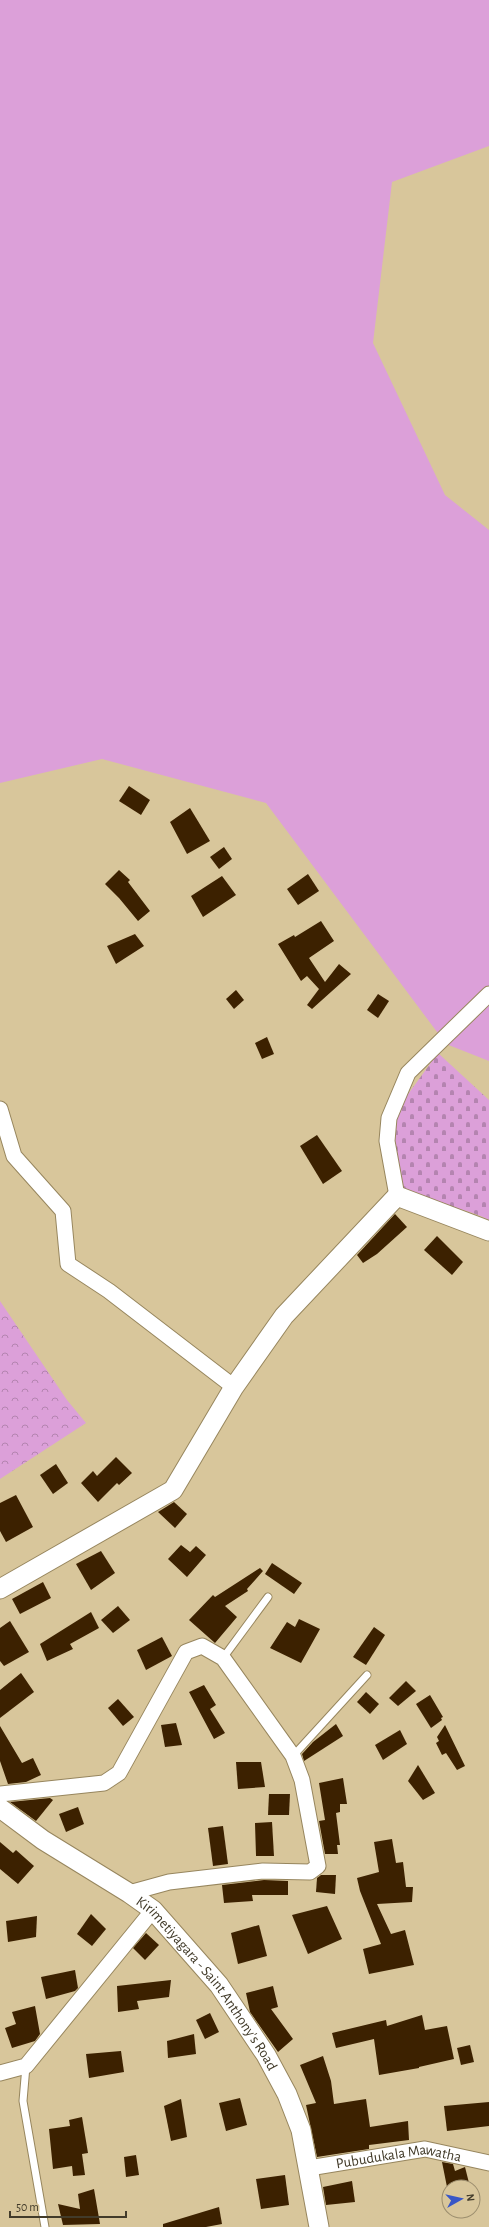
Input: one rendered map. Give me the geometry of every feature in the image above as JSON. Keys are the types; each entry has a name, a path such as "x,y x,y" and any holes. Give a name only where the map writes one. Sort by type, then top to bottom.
{"street":[{"path":"397,1196 388,1141 389,1118 408,1073 489,994"},
{"path":"0,1108 14,1156 63,1211 68,1264 110,1291 234,1387"},
{"path":"397,1196 489,1231"},
{"path":"0,1589 173,1490 234,1387 284,1316 397,1196"},
{"path":"1,1807 104,1783 119,1773 130,1756 186,1652 202,1646 223,1658 293,1756 302,1780 318,1866 310,1872 263,1871 169,1882 129,1893"},
{"name":"Kirimetiyagara - Saint Anthony's Road","path":"1,1807 43,1840 129,1893 153,1910 219,1985 266,2055 287,2094 301,2130 319,2227"},
{"path":"0,2073 26,2066 153,1910"},
{"name":"Pubudukala Mawatha","path":"309,2168 425,2150 489,2163"}],"lane":[{"path":"223,1658 268,1597"},
{"path":"293,1756 367,1675"},
{"path":"26,2066 23,2101 45,2227"}],"green space":[{"path":"0,0 489,0 489,146 392,182 373,343 445,495 489,530 489,1061 446,1044 266,803 102,759 0,783"},
{"path":"438,1053 489,1100 489,1220 466,1211 417,1196 397,1183 394,1140 398,1108"},
{"path":"0,1301 67,1400 86,1423 0,1479"}],"building":[{"path":"129,786 150,800 141,815 119,801"},
{"path":"190,808 210,841 187,854 170,822"},
{"path":"224,847 232,859 219,869 210,857"},
{"path":"119,870 130,880 128,882 150,911 138,921 105,884"},
{"path":"308,874 319,891 298,905 287,889"},
{"path":"222,876 236,895 203,917 191,896"},
{"path":"321,921 334,941 309,958 325,982 339,964 351,974 312,1009 307,1005 319,989 307,976 301,981 278,944 294,935 295,937"},
{"path":"135,934 144,946 116,964 107,946"},
{"path":"236,990 244,1000 234,1009 226,999"},
{"path":"378,994 389,1001 378,1018 367,1010"},
{"path":"267,1037 274,1054 262,1059 255,1043"},
{"path":"317,1135 342,1171 323,1184 300,1146"},
{"path":"395,1214 407,1227 377,1254 363,1263 357,1255"},
{"path":"437,1236 463,1262 452,1275 424,1250"},
{"path":"116,1457 132,1473 119,1485 117,1483 98,1502 81,1483 93,1471 97,1476"},
{"path":"56,1464 68,1483 53,1494 40,1475"},
{"path":"16,1495 33,1527 6,1542 0,1531 0,1503"},
{"path":"174,1502 187,1514 175,1528 158,1512"},
{"path":"181,1545 190,1552 196,1546 206,1555 187,1577 168,1559"},
{"path":"101,1551 115,1573 91,1590 76,1564"},
{"path":"272,1563 302,1583 294,1594 265,1574"},
{"path":"260,1568 263,1571 247,1589 248,1591 225,1606 237,1617 215,1643 189,1620 213,1595 215,1597"},
{"path":"43,1582 51,1598 20,1614 12,1599"},
{"path":"118,1606 130,1620 113,1633 101,1620"},
{"path":"91,1612 99,1628 70,1644 73,1649 47,1661 40,1644"},
{"path":"299,1619 320,1629 301,1663 270,1648 287,1622 295,1627"},
{"path":"10,1621 29,1652 4,1666 0,1661 0,1628"},
{"path":"374,1627 385,1635 366,1665 353,1657"},
{"path":"162,1637 172,1656 146,1670 137,1650"},
{"path":"21,1673 34,1692 0,1718 0,1690"},
{"path":"406,1681 416,1691 398,1706 389,1698"},
{"path":"204,1685 216,1705 210,1709 225,1733 214,1739 189,1692"},
{"path":"366,1692 379,1704 370,1714 357,1702"},
{"path":"430,1695 443,1717 441,1718 442,1720 431,1728 416,1704"},
{"path":"118,1699 134,1717 123,1726 108,1708"},
{"path":"176,1723 182,1745 165,1747 161,1725"},
{"path":"336,1724 343,1736 304,1761 302,1754 313,1742"},
{"path":"445,1725 465,1766 457,1770 446,1753 442,1755 436,1743 439,1741 437,1737"},
{"path":"0,1726 22,1763 33,1758 41,1775 26,1782 8,1784 0,1761"},
{"path":"400,1730 407,1744 383,1760 375,1745"},
{"path":"236,1762 261,1762 265,1787 238,1789"},
{"path":"418,1765 435,1793 423,1800 408,1781"},
{"path":"343,1778 347,1804 340,1804 340,1812 336,1813 340,1845 337,1845 338,1854 325,1854 319,1821 325,1820 319,1783"},
{"path":"269,1794 290,1794 289,1815 268,1815"},
{"path":"50,1798 53,1800 36,1821 10,1802"},
{"path":"78,1807 84,1824 66,1832 59,1814"},
{"path":"272,1822 274,1856 256,1856 255,1823"},
{"path":"223,1826 228,1864 213,1866 208,1828"},
{"path":"392,1839 396,1863 403,1862 406,1887 413,1887 412,1902 377,1904 391,1934 405,1930 414,1965 369,1974 363,1949 381,1944 360,1891 357,1878 379,1872 374,1842"},
{"path":"0,1842 13,1853 16,1850 34,1866 18,1884 0,1869"},
{"path":"321,1875 336,1875 335,1894 316,1892 317,1878"},
{"path":"264,1880 288,1881 288,1895 252,1895 253,1901 224,1903 222,1885"},
{"path":"327,1906 342,1939 308,1954 292,1915"},
{"path":"91,1914 106,1929 92,1946 77,1934"},
{"path":"37,1916 36,1937 8,1942 6,1921"},
{"path":"259,1925 267,1956 238,1964 231,1933"},
{"path":"146,1933 159,1945 145,1960 133,1948"},
{"path":"75,1970 78,1988 75,1991 46,1999 41,1977"},
{"path":"171,1980 169,1997 137,2001 139,2009 118,2012 117,1986"},
{"path":"273,1986 278,2007 271,2009 293,2039 278,2052 250,2012 246,1993"},
{"path":"35,2006 40,2034 35,2041 12,2048 5,2028 16,2024 12,2012"},
{"path":"210,2013 219,2032 205,2039 196,2020"},
{"path":"422,2015 425,2030 447,2026 454,2059 419,2068 379,2075 374,2039 336,2048 332,2033 386,2020 387,2026"},
{"path":"194,2034 196,2054 168,2058 167,2041"},
{"path":"470,2045 474,2062 461,2065 457,2048"},
{"path":"121,2051 124,2072 89,2078 86,2054"},
{"path":"323,2056 331,2081 334,2104 366,2099 370,2127 408,2121 409,2140 369,2145 369,2149 317,2157 306,2105 316,2103 300,2065"},
{"path":"240,2098 247,2125 226,2131 219,2103"},
{"path":"181,2099 187,2137 171,2141 164,2106"},
{"path":"489,2102 489,2126 447,2131 444,2106"},
{"path":"82,2117 88,2153 82,2154 85,2175 73,2176 72,2166 53,2169 49,2129 70,2126 69,2120"},
{"path":"136,2155 139,2175 126,2177 124,2157"},
{"path":"442,2162 453,2164 455,2171 465,2167 468,2179 445,2179"},
{"path":"285,2175 289,2205 261,2209 256,2179"},
{"path":"352,2181 355,2202 326,2205 323,2187"},
{"path":"94,2189 100,2224 63,2225 58,2204 80,2209 78,2194"},
{"path":"219,2207 222,2224 206,2227 163,2227 163,2224"}]}
